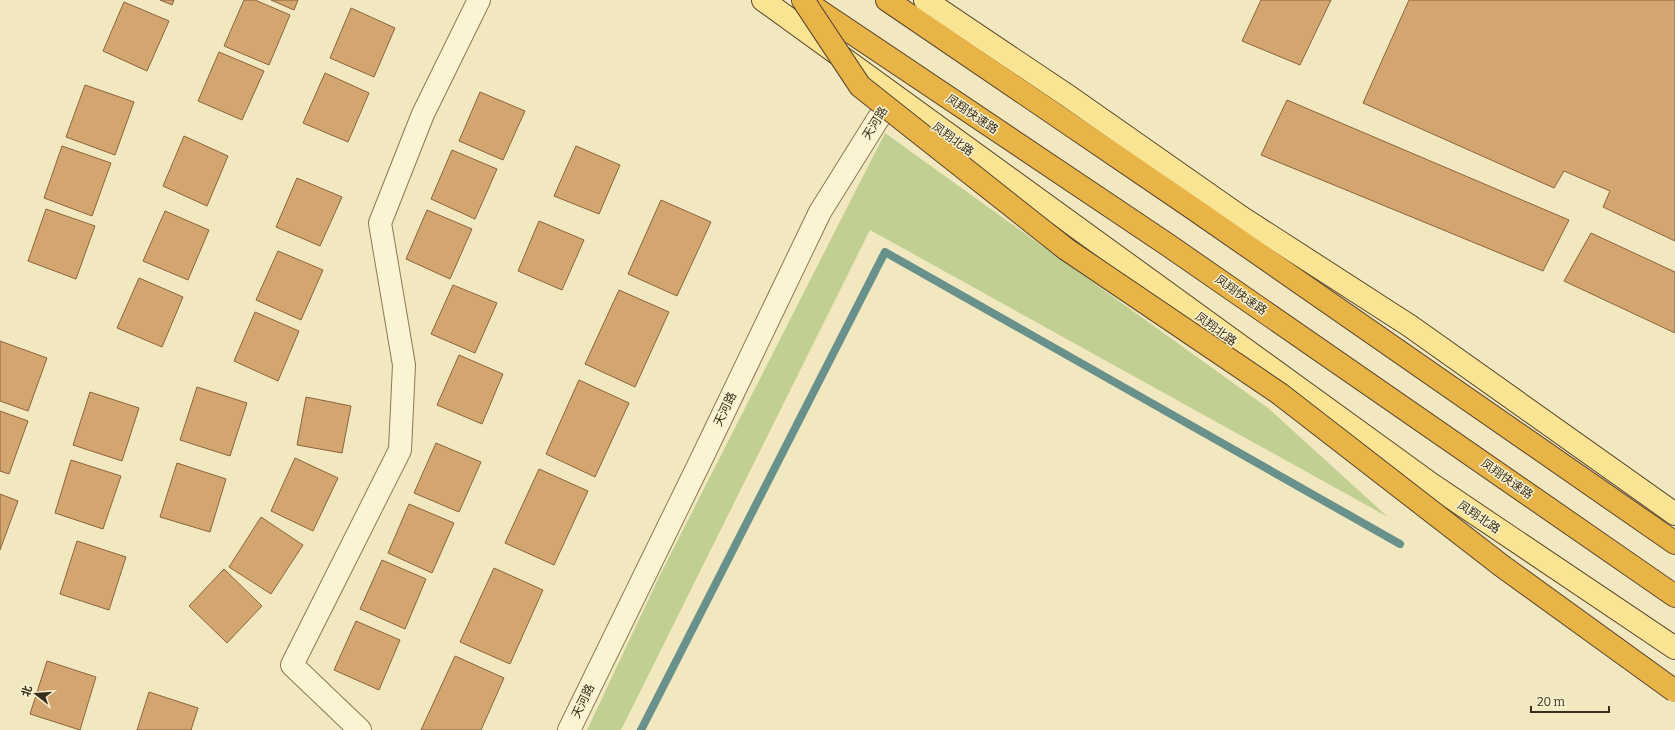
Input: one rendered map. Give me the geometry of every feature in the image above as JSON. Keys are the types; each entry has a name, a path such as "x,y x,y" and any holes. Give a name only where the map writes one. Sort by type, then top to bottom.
{"highway":[{"path":"803,0 860,86 1066,249 1280,394 1502,566 1675,691"},
{"name":"凤翔快速路","path":"803,0 1168,245 1675,596"},
{"path":"887,0 1191,207 1675,543"}],"main road":[{"name":"凤翔北路","path":"763,0 1431,484 1675,648"},
{"path":"938,3 1241,217 1410,326 1675,514"}],"street":[{"path":"360,730 292,665 400,450 404,365 380,223 423,114 479,0"},
{"name":"天河路","path":"569,730 820,212 893,95"}],"green space":[{"path":"885,133 1268,408 1388,517 870,230 621,730 587,730 660,575"}],"building":[{"path":"160,0 174,0 172,5"},
{"path":"244,0 255,0 290,15 269,65 224,46"},
{"path":"271,0 298,0 294,10"},
{"path":"1261,0 1331,0 1300,65 1242,41"},
{"path":"1409,0 1675,0 1675,241 1603,207 1610,191 1564,171 1554,188 1363,103"},
{"path":"124,2 169,21 147,71 103,51"},
{"path":"351,8 395,28 374,77 330,58"},
{"path":"219,52 264,71 242,120 198,101"},
{"path":"325,73 369,93 348,142 303,123"},
{"path":"85,85 134,102 115,155 66,137"},
{"path":"480,92 525,111 503,160 459,141"},
{"path":"1287,100 1569,220 1543,271 1261,155"},
{"path":"184,136 228,156 207,206 163,186"},
{"path":"62,146 111,163 92,216 44,198"},
{"path":"576,146 620,165 599,214 554,196"},
{"path":"452,150 497,169 475,219 431,199"},
{"path":"297,178 342,197 320,246 276,227"},
{"path":"661,200 711,222 677,296 628,274"},
{"path":"46,209 95,226 76,279 28,261"},
{"path":"427,210 472,229 450,279 406,259"},
{"path":"165,211 209,230 188,280 143,261"},
{"path":"539,221 584,240 562,290 518,271"},
{"path":"1591,233 1675,272 1675,333 1564,281"},
{"path":"278,251 323,270 301,320 256,300"},
{"path":"139,278 183,297 162,347 117,328"},
{"path":"453,285 497,303 475,353 431,334"},
{"path":"619,290 669,312 635,387 585,364"},
{"path":"255,312 299,331 278,381 234,361"},
{"path":"0,341 47,358 28,411 0,401"},
{"path":"459,355 503,374 482,424 437,405"},
{"path":"579,380 629,403 595,477 546,454"},
{"path":"197,387 247,403 230,456 180,440"},
{"path":"90,392 139,408 122,461 73,445"},
{"path":"306,397 351,406 342,453 297,445"},
{"path":"0,411 28,421 9,474 0,471"},
{"path":"436,443 481,462 459,512 414,493"},
{"path":"295,458 338,478 313,531 271,511"},
{"path":"71,460 121,476 103,529 55,513"},
{"path":"177,463 226,479 210,532 160,517"},
{"path":"539,469 588,491 554,565 505,543"},
{"path":"0,494 18,501 0,550"},
{"path":"409,504 454,523 432,573 388,553"},
{"path":"261,517 303,545 271,594 229,567"},
{"path":"77,541 126,557 109,610 60,594"},
{"path":"382,560 426,579 405,629 360,609"},
{"path":"494,568 543,590 510,664 460,642"},
{"path":"224,569 262,606 227,643 189,606"},
{"path":"356,621 400,640 379,690 334,670"},
{"path":"455,656 504,678 481,730 421,730"},
{"path":"47,661 96,677 80,730 30,714"},
{"path":"149,692 198,708 191,730 137,730"}],"waterway":[{"path":"641,730 885,252 1400,544"}]}
